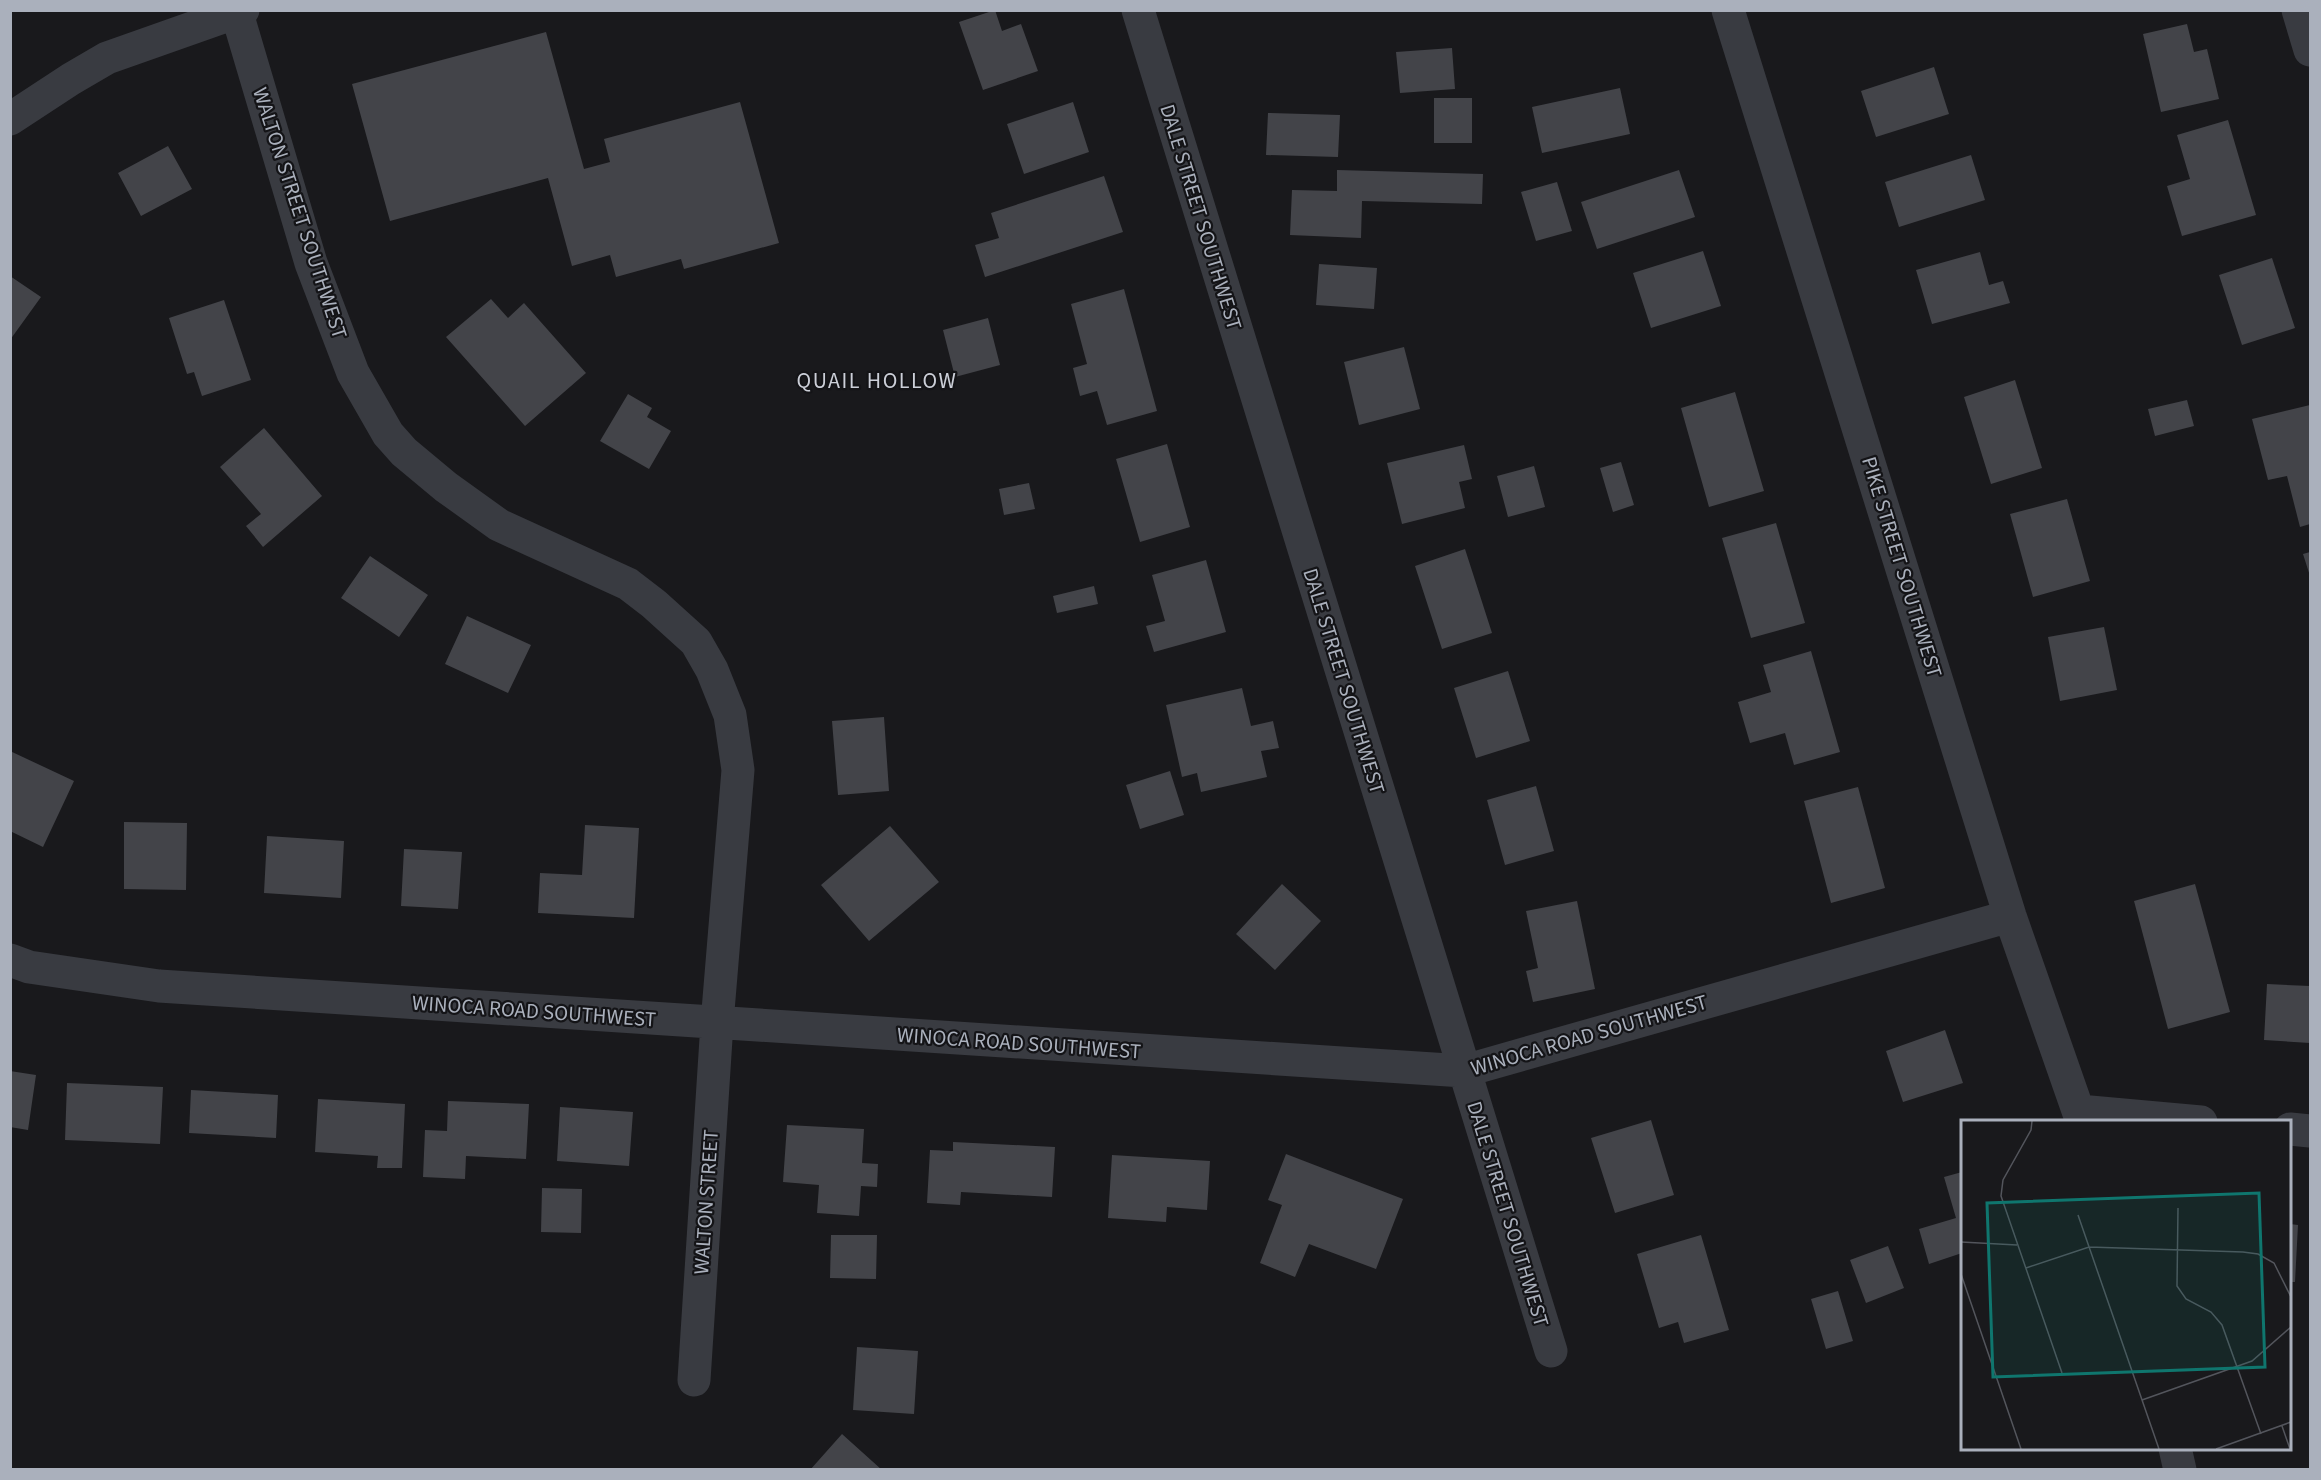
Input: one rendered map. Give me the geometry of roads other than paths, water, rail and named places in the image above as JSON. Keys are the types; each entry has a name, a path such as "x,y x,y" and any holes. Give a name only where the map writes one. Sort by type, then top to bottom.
{"street":[{"name":"DALE STREET SOUTHWEST","path":"1138,10 1551,1351"},
{"name":"PIKE STREET SOUTHWEST","path":"1728,10 2010,916 2081,1116"},
{"path":"2298,10 2310,51"},
{"path":"10,119 107,58 239,11"},
{"name":"WALTON STREET SOUTHWEST","path":"239,11 311,263 353,373 388,434 404,452 446,487 499,525 628,585 654,604 696,642 712,670 730,715 738,770 717,1023"},
{"name":"WINOCA ROAD SOUTHWEST","path":"10,960 29,967 159,986 1464,1071 2010,916"},
{"name":"WALTON STREET","path":"694,1380 717,1023"},
{"path":"2081,1116 2161,1120"},
{"path":"2291,1129 2310,1131"},
{"path":"2175,1450 2180,1470"}],"district":[{"name":"QUAIL HOLLOW","path":"877,381"}]}
